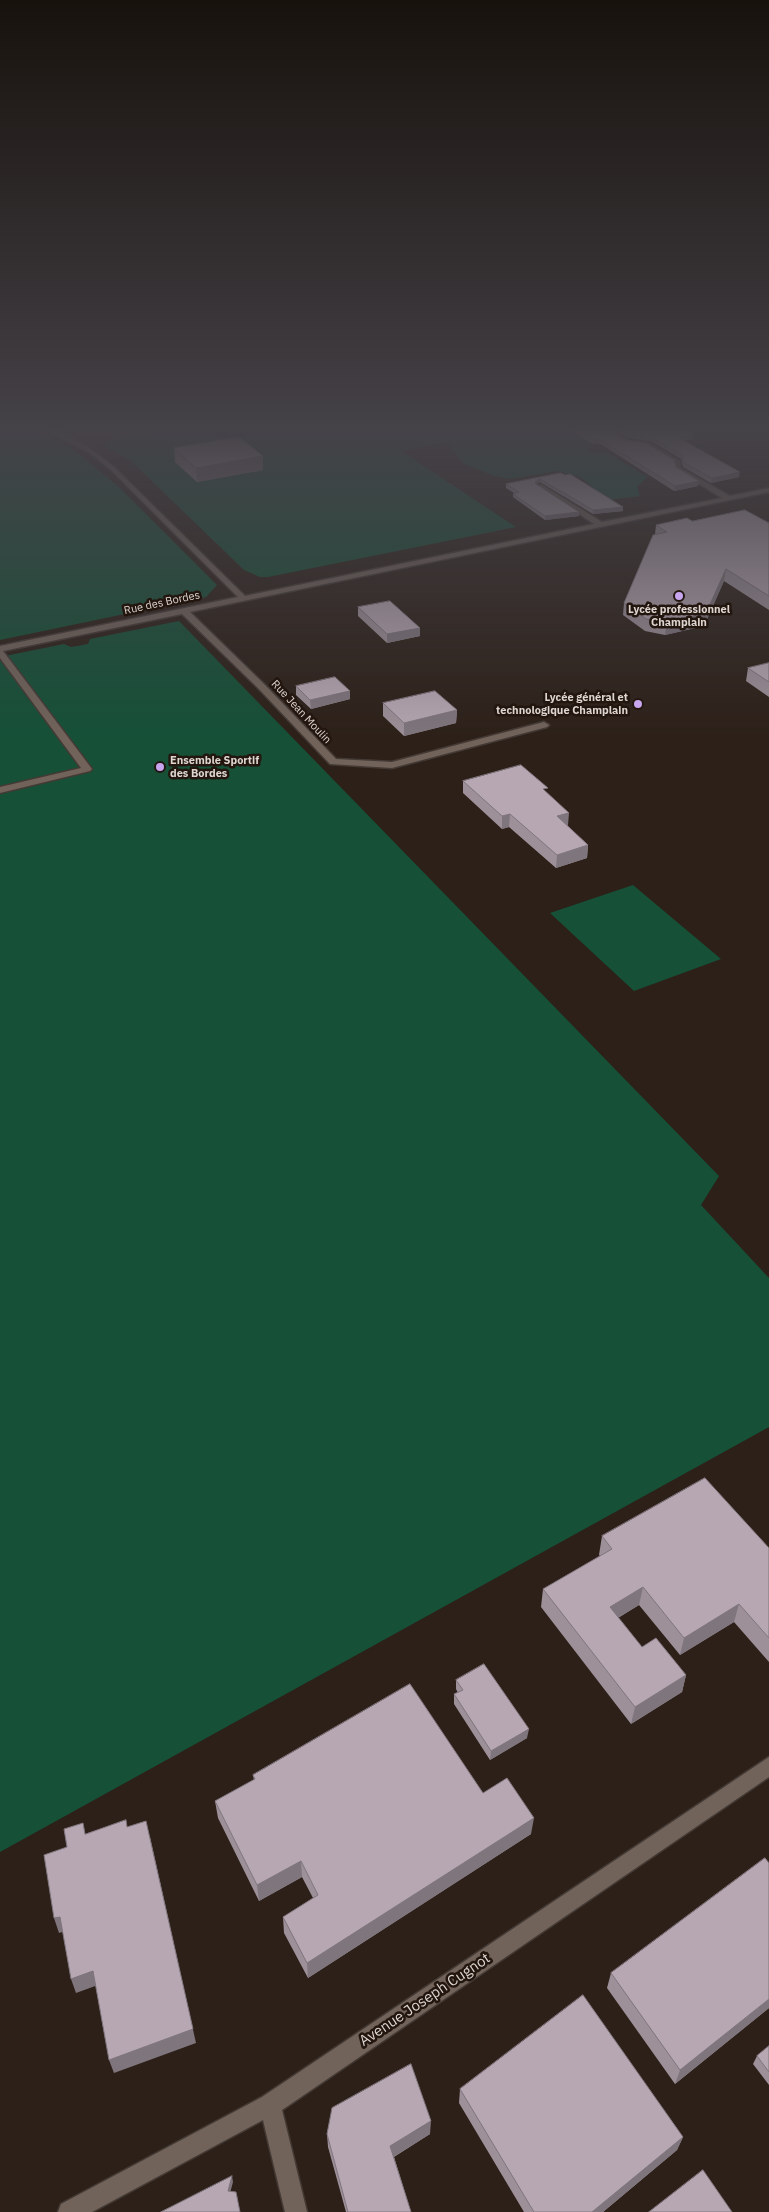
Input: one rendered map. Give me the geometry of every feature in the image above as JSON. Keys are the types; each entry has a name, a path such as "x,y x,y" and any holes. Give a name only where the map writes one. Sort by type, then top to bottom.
{"street":[{"path":"179,534 244,598"},
{"name":"Rue des Bordes","path":"0,650 183,610 551,534"},
{"name":"Rue Jean Moulin","path":"183,610 261,686 332,762 392,766 544,725"},
{"path":"0,650 87,769 0,790"},
{"name":"Avenue Joseph Cugnot","path":"68,2212 270,2105 769,1766"},
{"path":"270,2105 296,2212"}],"green space":[{"path":"0,534 166,534 217,585 206,597 0,640"},
{"path":"207,534 480,534 268,577 260,577 244,570"},
{"path":"179,621 719,1176 701,1205 769,1278 769,1427 0,1852 0,657 64,644 71,647 88,644 90,639"},
{"path":"633,885 721,959 634,991 550,913"}],"building":[{"path":"769,534 769,596 726,569 706,613 667,622 646,619 624,603 653,535"},
{"path":"390,601 420,628 387,634 358,607"},
{"path":"769,663 769,682 748,668"},
{"path":"335,677 350,691 310,700 296,686"},
{"path":"435,691 457,710 404,723 383,703"},
{"path":"521,765 548,788 543,789 569,813 557,816 588,845 557,855 510,814 502,816 463,781"},
{"path":"705,1478 769,1548 769,1638 739,1604 684,1638 643,1587 610,1607 642,1647 656,1638 686,1675 635,1707 543,1589 612,1549 602,1536"},
{"path":"484,1664 529,1729 491,1751 454,1694 463,1690 456,1680"},
{"path":"410,1684 483,1793 507,1778 534,1818 307,1963 283,1917 318,1895 301,1861 257,1885 215,1801 255,1779 253,1775"},
{"path":"126,1820 127,1827 146,1821 193,2029 109,2060 93,1971 71,1979 60,1917 54,1918 44,1855 67,1847 64,1829 83,1823 85,1834"},
{"path":"765,1858 769,1863 769,1999 680,2070 611,1973"},
{"path":"583,1995 683,2137 592,2212 534,2212 460,2089"},
{"path":"769,2046 769,2072 757,2056"},
{"path":"411,2064 431,2121 390,2146 411,2212 348,2212 327,2134 332,2108"},
{"path":"703,2170 732,2212 649,2212"},
{"path":"232,2176 228,2191 236,2192 240,2212 161,2212"}],"place":[{"name":"Lycée professionnel Champlain","path":"679,596"},
{"name":"Lycée général et technologique Champlain","path":"638,704"},
{"name":"Ensemble Sportif des Bordes","path":"160,767"}]}
